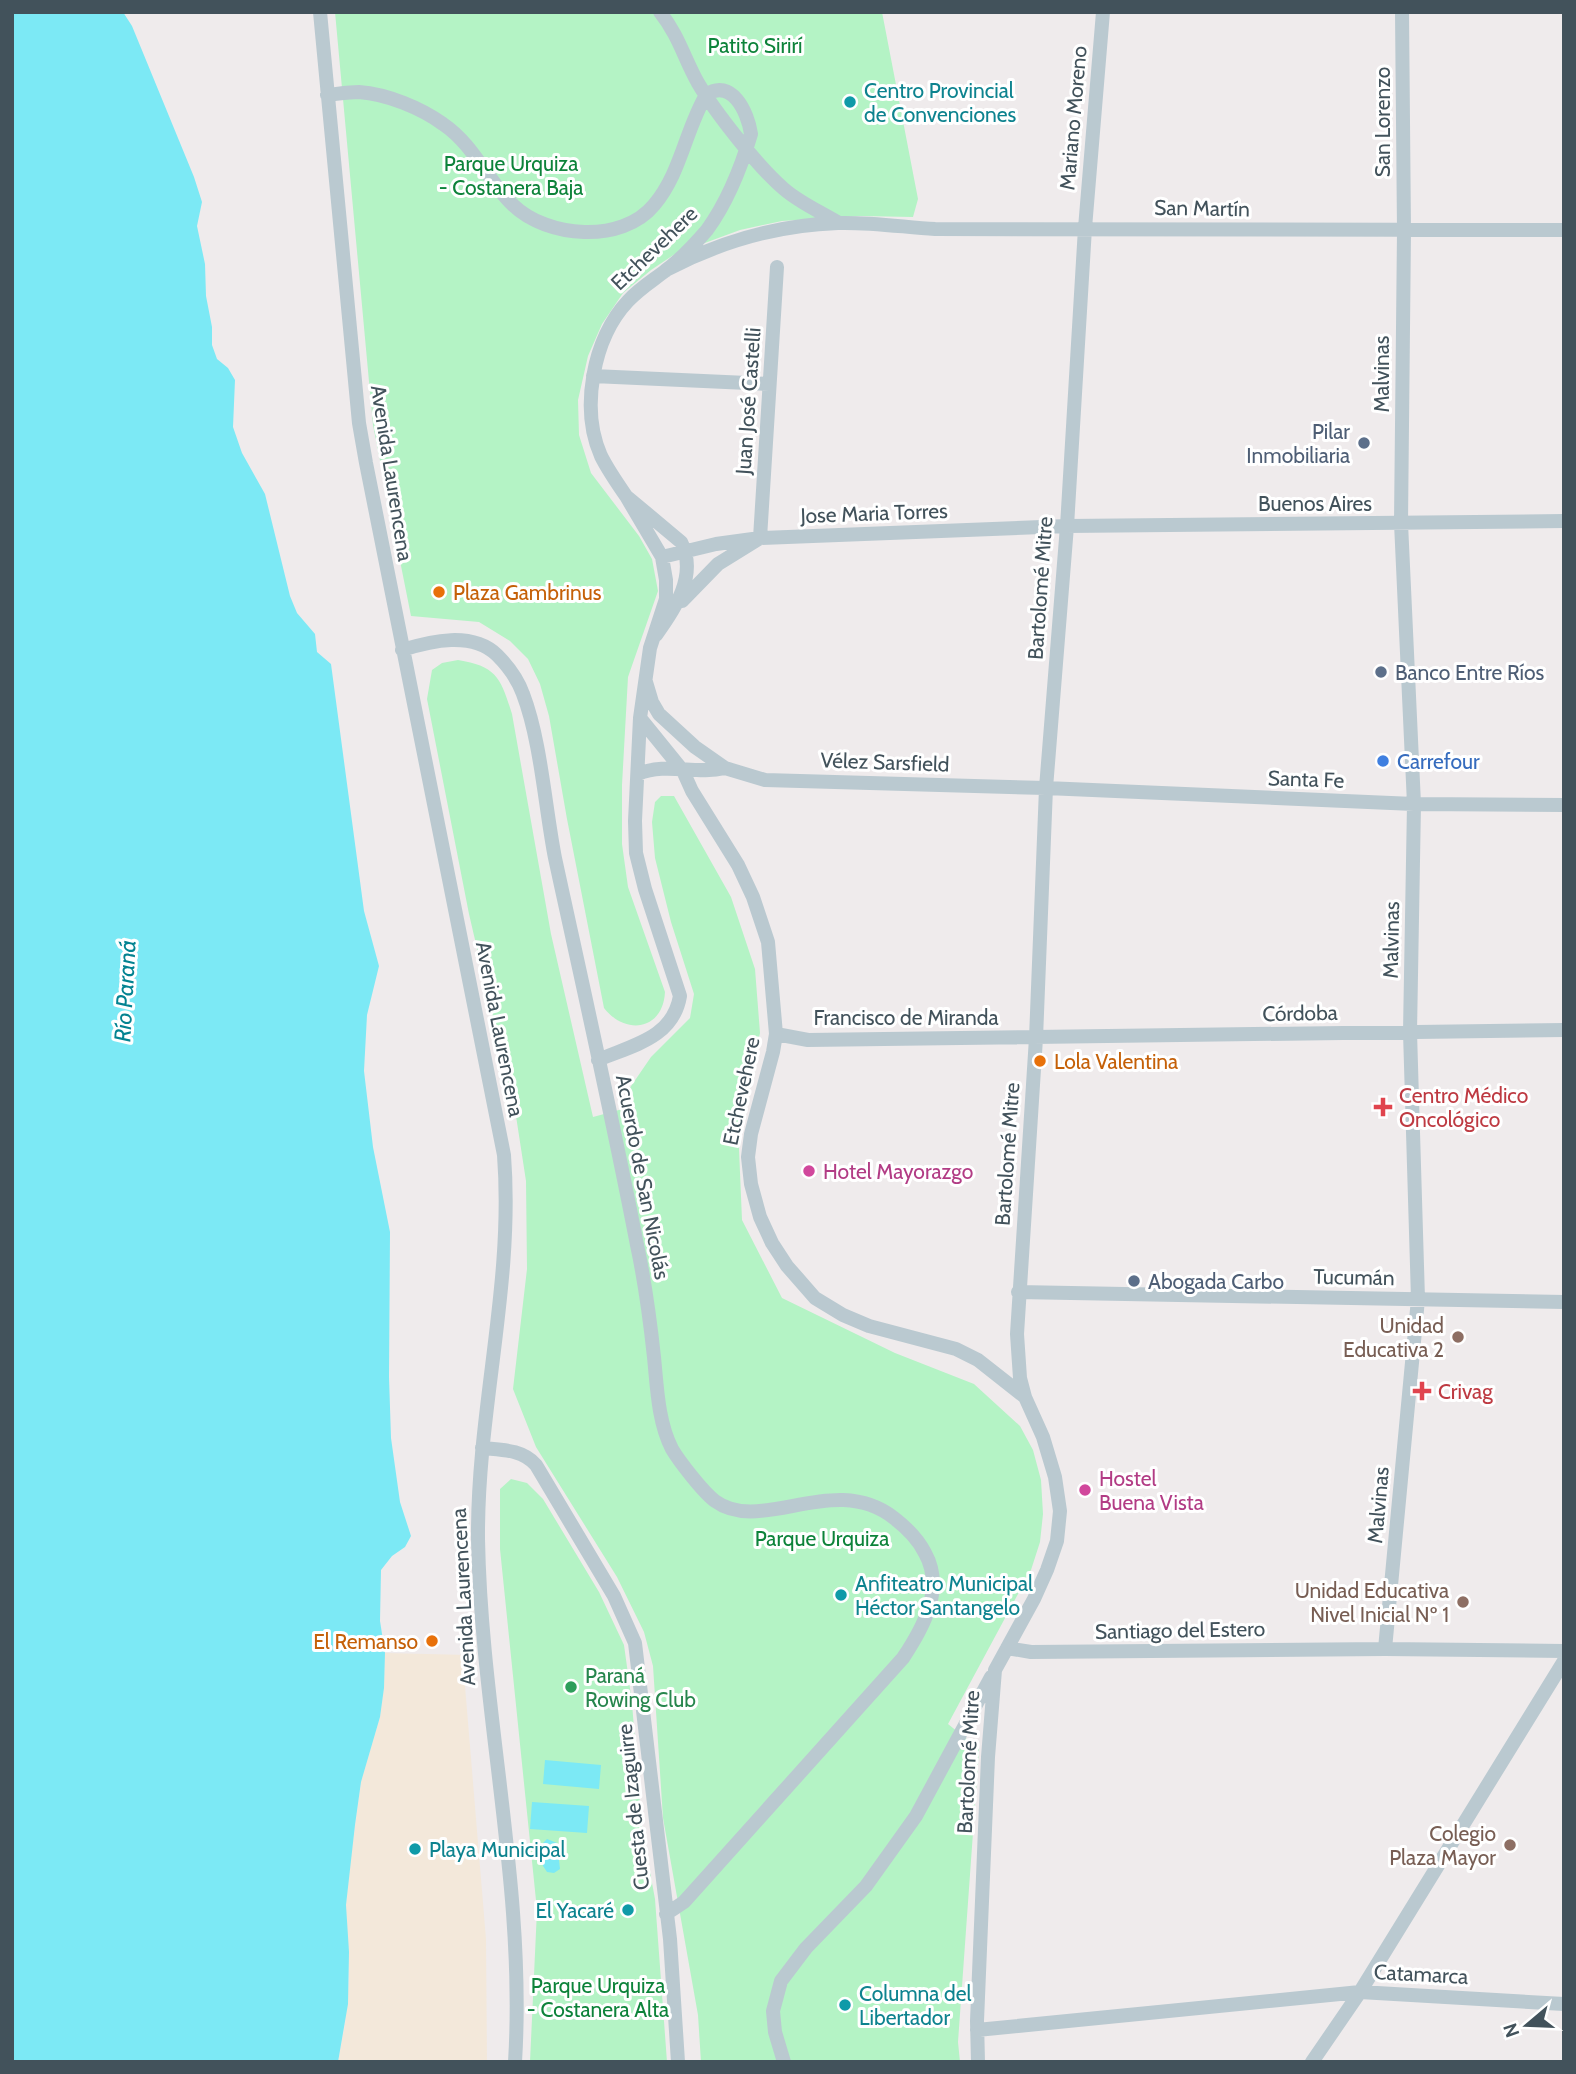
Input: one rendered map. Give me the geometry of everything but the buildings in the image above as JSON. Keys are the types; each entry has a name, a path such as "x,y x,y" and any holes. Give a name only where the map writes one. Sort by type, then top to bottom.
{"street":[{"name":"Avenida Laurencena","path":"320,12 359,423 504,1154 507,1207 504,1276 482,1448 478,1543 485,1650 514,1940 517,2001 515,2062"},
{"path":"660,12 683,48 706,95 747,148 783,188 839,223"},
{"name":"Mariano Moreno","path":"1085,228 1103,12"},
{"name":"San Lorenzo","path":"1402,12 1404,231"},
{"name":"Etchevehere","path":"646,682 650,648 666,599 666,580 662,557 600,454 593,431 593,376 601,341 614,317 642,287 668,270 697,241 730,194 751,134 749,124 731,93 724,89 713,90 706,95"},
{"path":"327,95 359,92 427,114 445,125 467,145 514,207 531,218 561,229 588,233 610,230 630,223 651,209 676,173 686,136 706,95"},
{"name":"San Martín","path":"668,270 704,250 741,239 784,228 839,223 935,229 1564,230"},
{"name":"Bartolomé Mitre","path":"978,2062 988,1771 995,1670 1047,1570 1057,1541 1060,1511 1055,1477 1043,1437 1025,1397 1020,1378 1017,1344 1018,1292 1036,1038 1046,788 1085,228"},
{"name":"Malvinas","path":"1385,1649 1418,1299 1410,1032 1414,804 1401,523 1404,231"},
{"name":"Juan José Castelli","path":"760,538 777,267"},
{"path":"593,376 769,384"},
{"name":"Etchevehere","path":"626,496 681,542 685,552 686,575 682,595 656,635"},
{"name":"Buenos Aires","path":"1066,526 1564,521"},
{"name":"Jose Maria Torres","path":"685,552 716,544 760,538 1066,526"},
{"path":"675,609 718,564 760,538"},
{"path":"662,557 685,552"},
{"name":"Acuerdo de San Nicolás","path":"402,650 455,639 478,644 495,653 512,673 523,693 641,1263 657,1392 672,1448 714,1500 732,1508 748,1511 832,1499 862,1500 883,1509 918,1540 928,1558 932,1582 930,1606 926,1622 903,1658 684,1902 666,1914"},
{"path":"598,1060 657,1034 678,1012 680,996 675,975 654,920 636,853 640,718 646,682"},
{"name":"Vélez Sarsfield","path":"646,682 659,714 695,747 725,768 765,780 1046,788"},
{"name":"Etchevehere","path":"640,718 683,771 692,791 738,865 753,897 768,942 776,1034 751,1133 748,1157 751,1184 760,1217 772,1242 787,1266 816,1298 843,1315 869,1326 956,1349 978,1360 1025,1397"},
{"name":"Vélez Sarsfield","path":"638,774 663,767 683,771 725,768"},
{"name":"Santa Fe","path":"1046,788 1414,804 1564,805"},
{"name":"Córdoba","path":"1036,1038 1564,1030"},
{"name":"Francisco de Miranda","path":"776,1034 808,1040 1036,1038"},
{"name":"Tucumán","path":"1018,1292 1564,1302"},
{"name":"Cuesta de Izaguirre","path":"482,1448 520,1454 529,1457 536,1465 614,1596 631,1630 638,1656 666,1914 678,2062"},
{"name":"Santiago del Estero","path":"1007,1648 1031,1652 1385,1649 1564,1651"},
{"path":"1312,2062 1360,1992 1564,1661"},
{"path":"784,2062 775,2032 774,2011 781,1980 806,1948 866,1886 916,1816 995,1670"},
{"name":"Catamarca","path":"978,2030 1360,1992 1564,2004"}],"green space":[{"name":"Parque Urquiza - Costanera Baja","path":"335,12 882,12 918,199 913,217 860,216 782,221 740,230 675,254 623,293 602,324 588,356 578,400 579,435 591,473 639,536 652,559 658,591 628,677 622,785 622,844 628,887 665,992 658,1014 642,1025 623,1023 604,1008 549,716 540,684 528,659 510,641 479,622 411,616 373,425"},
{"name":"Parque Urquiza","path":"458,660 481,666 496,676 512,714 551,934 593,1117 630,1107 627,1092 651,1057 690,1018 694,994 671,922 655,858 652,822 655,802 661,796 674,796 731,897 755,969 760,1033 738,1125 742,1220 782,1298 895,1353 974,1384 1020,1426 1033,1450 1041,1480 1043,1514 1040,1542 1031,1570 948,1724 979,1749 958,2042 960,2062 701,2062 698,2015 663,1818 653,1666 644,1632 617,1577 536,1447 513,1389 527,1269 526,1181 516,1116 469,914 427,699 432,670 442,663"},
{"name":"Paraná Rowing Club","path":"511,1479 527,1483 543,1499 599,1592 624,1645 632,1703 642,1829 655,1899 667,2062 530,2062 537,1910 500,1549 500,1489"}],"sand":[{"name":"Playa Municipal","path":"385,1653 469,1655 465,1686 486,1939 487,2062 338,2062 349,1980 346,1905 349,1872 361,1782 380,1717"}],"water":[{"name":"Río Paraná","path":"12,12 123,12 132,26 202,202 197,226 205,264 212,345 217,359 228,368 235,380 233,427 242,453 265,494 290,596 297,613 315,634 317,652 331,664 364,911 379,966 367,1015 364,1071 373,1147 390,1232 391,1438 400,1502 411,1536 405,1547 392,1556 381,1570 380,1621 385,1653 384,1688 380,1717 361,1782 355,1825 346,1905 348,2004 338,2062 12,2062"},
{"path":"545,1760 601,1765 599,1789 543,1784"},
{"path":"532,1802 589,1806 587,1833 530,1829"},
{"path":"547,1839 557,1843 560,1869 554,1873 547,1872 543,1866 541,1845"}],"place":[{"name":"Centro Provincial de Convenciones","path":"850,102"},
{"name":"Pilar Inmobiliaria","path":"1364,443"},
{"name":"Plaza Gambrinus","path":"439,592"},
{"name":"Banco Entre Ríos","path":"1381,672"},
{"name":"Carrefour","path":"1383,761"},
{"name":"Lola Valentina","path":"1040,1061"},
{"name":"Centro Médico Oncológico","path":"1383,1107"},
{"name":"Hotel Mayorazgo","path":"809,1171"},
{"name":"Abogada Carbo","path":"1134,1281"},
{"name":"Unidad Educativa 2","path":"1458,1337"},
{"name":"Crivag","path":"1422,1391"},
{"name":"Hostel Buena Vista","path":"1085,1490"},
{"name":"Anfiteatro Municipal Héctor Santangelo","path":"841,1595"},
{"name":"Unidad Educativa Nivel Inicial Nº 1","path":"1463,1602"},
{"name":"El Remanso","path":"432,1641"},
{"name":"Paraná Rowing Club","path":"571,1687"},
{"name":"Colegio Plaza Mayor","path":"1510,1845"},
{"name":"Playa Municipal","path":"415,1849"},
{"name":"El Yacaré","path":"628,1910"},
{"name":"Columna del Libertador","path":"845,2005"}],"park label":[{"name":"Patito Sirirí","path":"755,45"},
{"name":"Parque Urquiza - Costanera Alta","path":"598,1997"}]}
